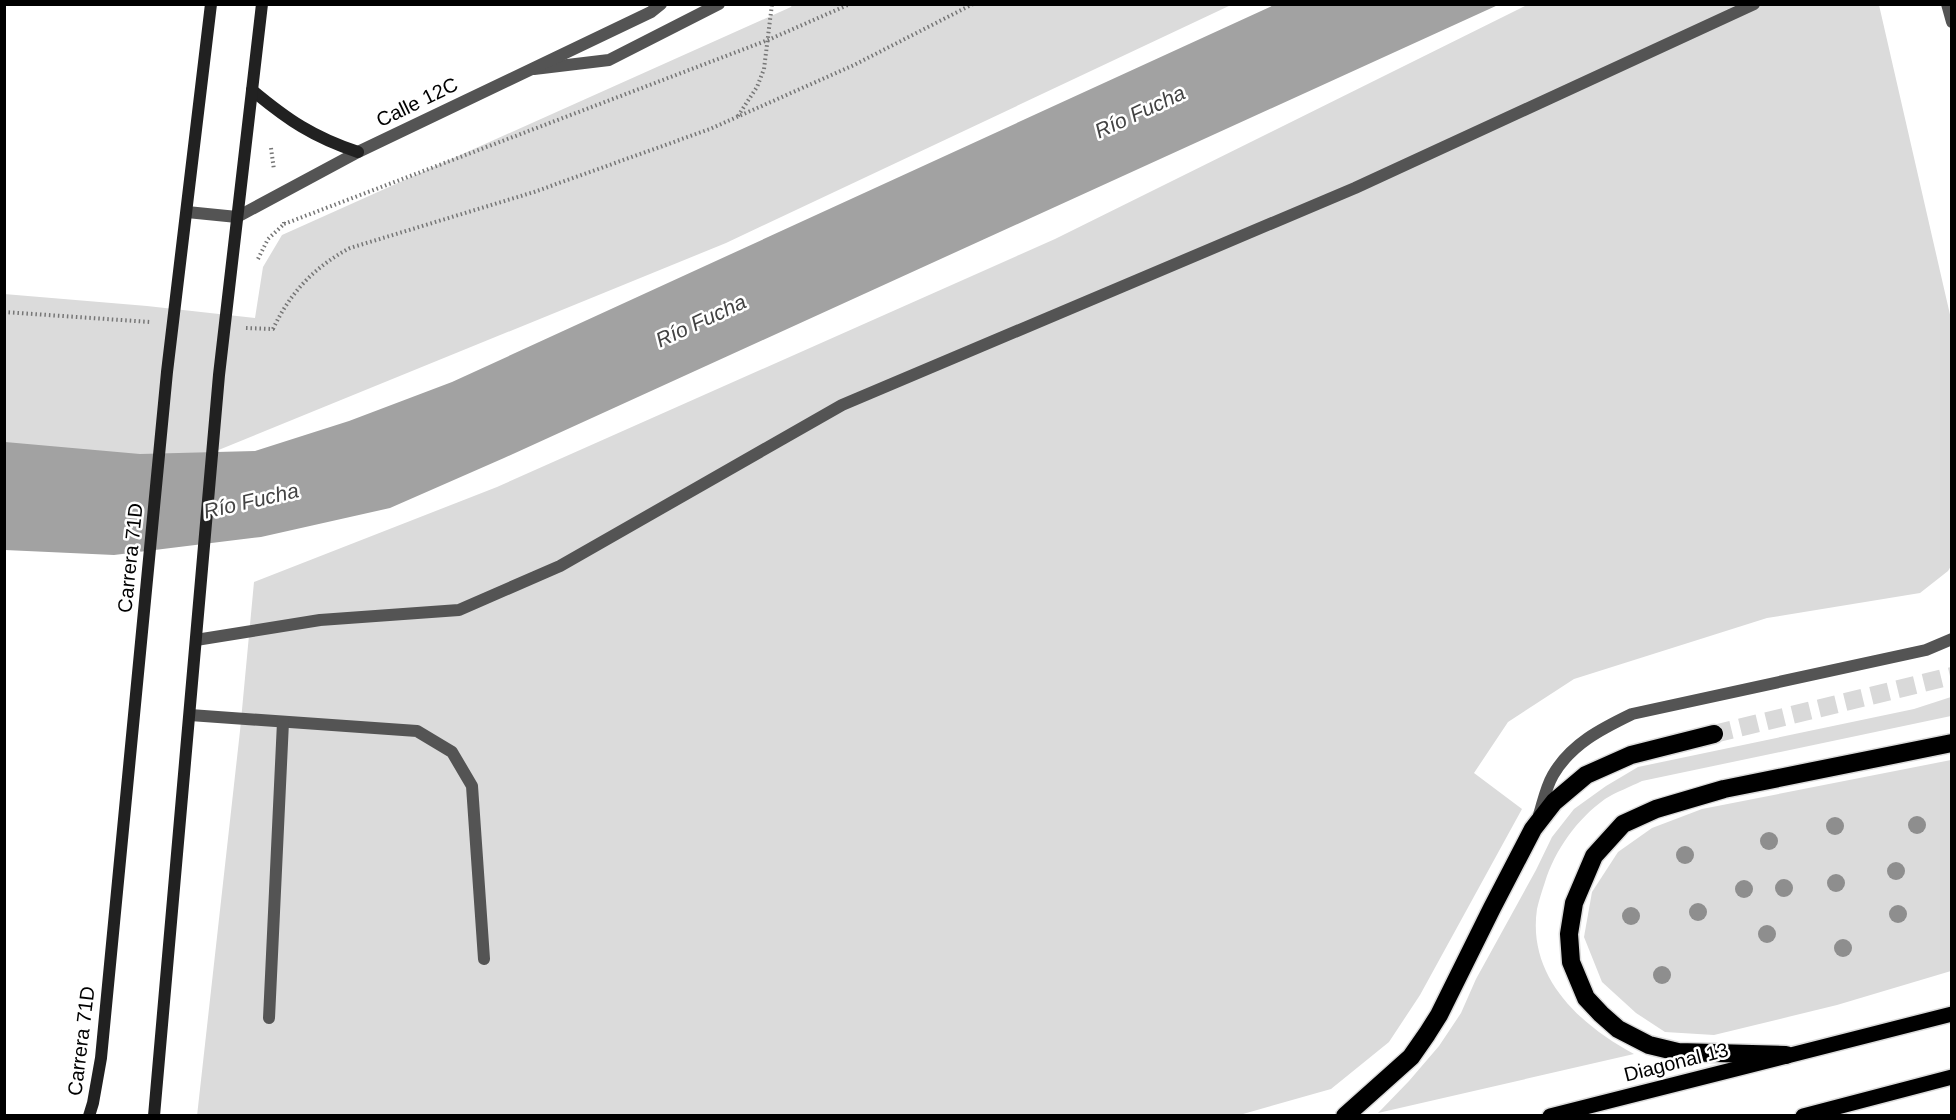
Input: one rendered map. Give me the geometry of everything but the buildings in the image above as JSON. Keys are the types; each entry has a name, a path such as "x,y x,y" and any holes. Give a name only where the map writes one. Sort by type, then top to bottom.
{"highway":[{"path":"1345,1116 1411,1057 1427,1034 1439,1015 1533,829 1554,802 1586,776 1631,754 1714,734"},
{"path":"1786,1055 1678,1052 1649,1046 1618,1029 1600,1014 1586,998 1571,962 1569,934 1574,903 1594,856 1623,824 1656,809 1724,789 1952,742"}],"main road":[{"name":"Diagonal 13","path":"1550,1116 1952,1014"},
{"path":"1803,1116 1952,1077"}],"street":[{"name":"Carrera 71D","path":"89,1116 101,1058 167,372 211,4"},
{"path":"154,1116 219,375 262,4"},
{"name":"Calle 12C","path":"237,217 357,152 651,12 660,4"},
{"path":"530,69 609,60 719,4"},
{"path":"196,640 320,620 459,610 560,566 842,405 1355,188 1627,65 1754,4"},
{"path":"1947,4 1952,22"},
{"path":"252,90 283,116 307,131 357,152"},
{"path":"187,212 237,217"},
{"path":"1533,829 1552,776 1572,749 1602,728 1632,714 1926,650 1952,639"},
{"path":"190,715 417,731 452,752 472,786 484,959"},
{"path":"268,1018 283,722"}],"path":[{"path":"738,117 764,69 772,4"},
{"path":"284,224 768,40 850,4"},
{"path":"247,328 273,329 287,302 300,286 320,267 350,248 618,164 738,117 854,65 973,4"},
{"path":"4,312 173,324"}],"shaded area":[{"path":"792,5 1231,5 726,243 167,471 5,455 4,294 255,318 263,267 282,235"},
{"path":"1527,5 1879,5 1951,319 1951,566 1948,571 1920,593 1767,618 1574,679 1508,722 1474,773 1522,809 1420,995 1389,1042 1331,1089 1236,1116 197,1116 240,731 254,582 497,487 1055,239"},
{"path":"1951,697 1951,716 1642,781 1605,799 1576,826 1555,858 1537,909 1536,934 1540,956 1549,977 1562,996 1595,1029 1634,1054 1378,1113 1439,1046 1461,1013 1476,979 1552,837 1574,809 1638,767 1914,709"},
{"path":"1951,760 1951,971 1837,1005 1714,1035 1665,1032 1636,1013 1602,982 1584,937 1592,892 1618,852 1652,828 1702,809"}],"water":[{"name":"Río Fucha","path":"1274,5 1498,5 390,508 261,537 114,555 5,550 5,442 140,454 255,451 349,421 452,382"}],"tunnel":[{"path":"1714,734 1952,676"}]}
